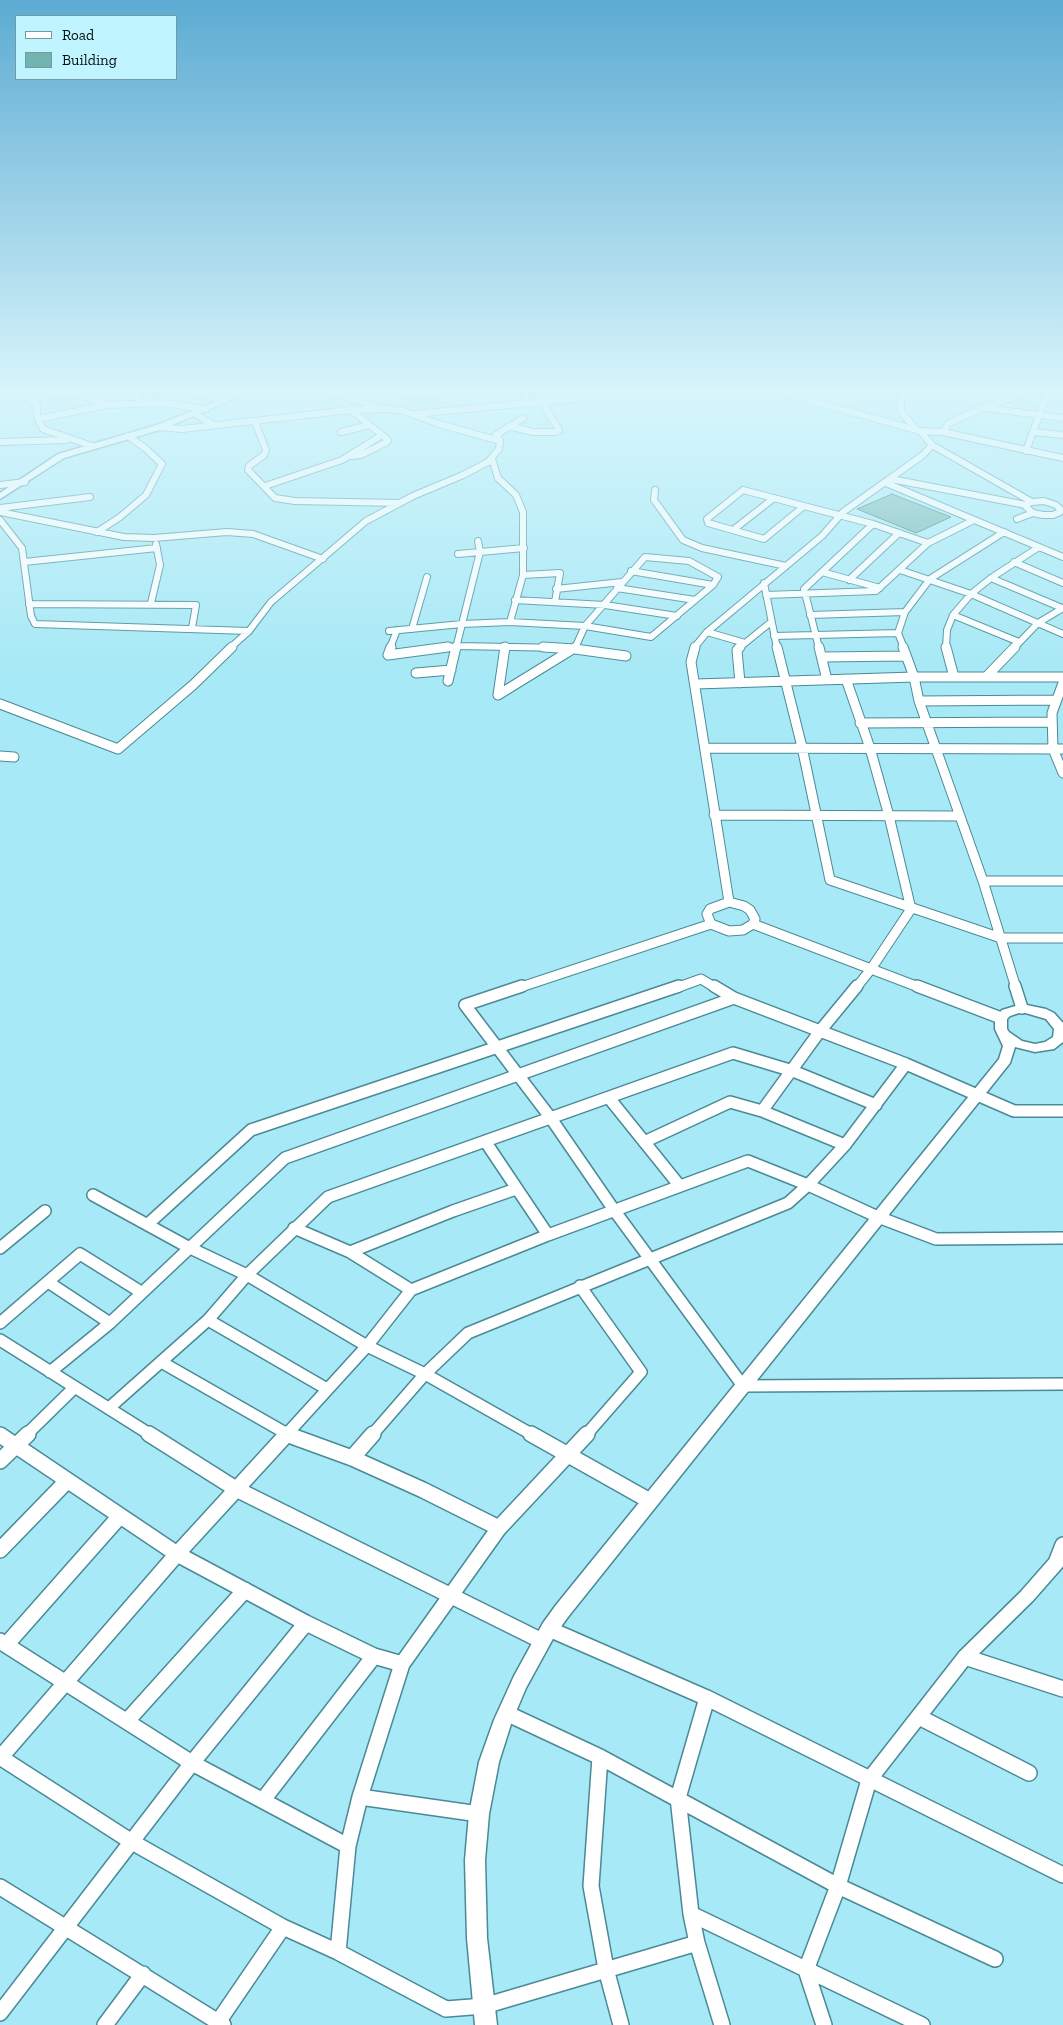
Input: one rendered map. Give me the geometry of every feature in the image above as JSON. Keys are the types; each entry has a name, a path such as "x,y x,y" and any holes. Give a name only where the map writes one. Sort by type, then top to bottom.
{"street":[{"path":"0,497 19,486"},
{"path":"97,532 120,518 146,495 149,486"},
{"path":"265,486 275,498 280,500 401,503"},
{"path":"0,704 96,742 118,748 193,685 249,631 271,602 366,521 413,496 438,486"},
{"path":"506,486 516,495 522,506 524,548 523,575 510,622"},
{"path":"729,902 691,662 694,649 707,632 830,528 841,515 882,486"},
{"path":"899,486 1063,558"},
{"path":"916,486 1029,504 1050,503 1063,498"},
{"path":"999,486 1029,504"},
{"path":"655,490 654,500 683,540 702,548 786,566"},
{"path":"804,506 764,539 708,523 707,520 744,490 873,524 928,544"},
{"path":"0,510 90,497"},
{"path":"733,530 774,498"},
{"path":"1050,503 1059,507 1059,513 1063,521"},
{"path":"1029,504 1027,509 1033,513"},
{"path":"0,510 124,537 154,538 227,532 253,534 323,559"},
{"path":"1017,519 1033,513 1059,513"},
{"path":"0,520 19,542 24,562 31,616 35,624 249,631"},
{"path":"766,595 876,591 928,544 974,520"},
{"path":"827,680 823,657 815,634 804,589 873,524"},
{"path":"1004,532 930,580 905,612 898,633 914,677 919,701 938,749 1002,938 1022,1008"},
{"path":"850,580 900,533"},
{"path":"151,603 160,565 154,538"},
{"path":"448,681 480,552 478,541"},
{"path":"954,677 946,650 946,630 953,615 972,594 992,578 1039,547"},
{"path":"24,562 157,548"},
{"path":"458,554 524,548"},
{"path":"505,646 498,695 575,649 585,626 645,557 689,561 718,577 696,600 651,637 585,626 510,622 462,624 393,631 388,655 457,646 505,646 575,649 626,656"},
{"path":"1014,562 1063,583"},
{"path":"900,570 972,594 1063,634"},
{"path":"631,571 713,584"},
{"path":"822,572 880,588"},
{"path":"523,575 560,573 554,602"},
{"path":"412,629 427,577"},
{"path":"992,578 1063,608"},
{"path":"764,583 774,636 802,747 830,880 911,909 1002,938 1063,938"},
{"path":"556,589 620,585 696,600"},
{"path":"515,600 603,605 677,616"},
{"path":"30,604 151,603 196,605 192,628"},
{"path":"987,676 1038,623 1063,608"},
{"path":"810,615 905,612"},
{"path":"953,615 1019,642"},
{"path":"740,683 737,650 771,622"},
{"path":"707,632 745,643"},
{"path":"774,636 898,633"},
{"path":"823,657 906,656"},
{"path":"416,673 451,670"},
{"path":"696,684 914,677 1063,678"},
{"path":"762,1111 793,1071 820,1031 871,969 911,909 889,816 870,748 846,679"},
{"path":"1063,684 1052,713 1053,749 1063,773"},
{"path":"919,701 1056,700"},
{"path":"860,723 1052,722"},
{"path":"705,748 1063,749"},
{"path":"0,756 14,757"},
{"path":"714,815 960,816"},
{"path":"983,881 1063,881"},
{"path":"729,902 744,906 750,910 754,914 753,924 743,930 729,932 711,924 707,914 715,906 729,902"},
{"path":"711,924 465,1005 550,1117 614,1210 743,1386"},
{"path":"753,924 1001,1018"},
{"path":"148,1224 251,1130 701,979 734,998 906,1064 1014,1111 1063,1112"},
{"path":"50,1372 110,1323 285,1158 734,998"},
{"path":"486,2025 477,1938 476,1860 479,1814 490,1762 506,1713 520,1682 546,1635 650,1500 1005,1060 1010,1046 1001,1029 1001,1018 1006,1013 1022,1008 1042,1012 1063,1022"},
{"path":"1005,1060 1021,1051 1049,1046 1060,1037 1060,1028 1050,1016"},
{"path":"1005,1035 1018,1044 1035,1048"},
{"path":"109,1408 162,1363 208,1320 247,1275 328,1197 733,1053 793,1071 876,1105"},
{"path":"352,1458 425,1374 468,1333 788,1203 808,1185 845,1145 906,1064"},
{"path":"609,1098 679,1185"},
{"path":"644,1142 730,1102 762,1111 845,1145"},
{"path":"485,1141 548,1235"},
{"path":"697,1943 484,2006 446,2009 338,1952 283,1927 132,1842 0,1757 177,1554 367,1346 411,1290 548,1235 748,1161 936,1240 1063,1238"},
{"path":"350,1252 453,1211 516,1189"},
{"path":"93,1195 188,1248 247,1275 367,1346 425,1374 650,1500"},
{"path":"0,1248 45,1211"},
{"path":"294,1228 350,1252 411,1290"},
{"path":"0,1323 80,1254 141,1292"},
{"path":"48,1282 110,1323"},
{"path":"338,1952 348,1846 360,1797 402,1664 450,1594 499,1528 568,1455 641,1372 580,1286"},
{"path":"208,1320 327,1389"},
{"path":"0,1340 236,1489 450,1594 546,1635 707,1698 1063,1875"},
{"path":"162,1363 286,1434 352,1458 423,1490 499,1528"},
{"path":"743,1386 1063,1384"},
{"path":"0,1461 75,1387"},
{"path":"0,1435 177,1554 306,1623 374,1656 402,1664"},
{"path":"0,1550 68,1481"},
{"path":"120,1516 3,1643 128,1721 192,1764 348,1846"},
{"path":"824,2025 806,1970 838,1886 869,1780 965,1657 1059,1564 1063,1546"},
{"path":"128,1721 245,1590"},
{"path":"0,2013 192,1764 306,1623"},
{"path":"263,1800 374,1656"},
{"path":"965,1657 1063,1690"},
{"path":"707,1698 678,1798 691,1914 697,1943 722,2025"},
{"path":"506,1713 600,1757 838,1886 996,1958"},
{"path":"919,1717 1030,1773"},
{"path":"600,1757 591,1886 606,1969 621,2025"},
{"path":"360,1797 479,1814"},
{"path":"0,1888 143,1974 219,2024 283,1927"},
{"path":"691,1914 922,2025"},
{"path":"105,2025 143,1974"}],"building":[{"path":"892,494 951,517 916,533 857,509"}]}
